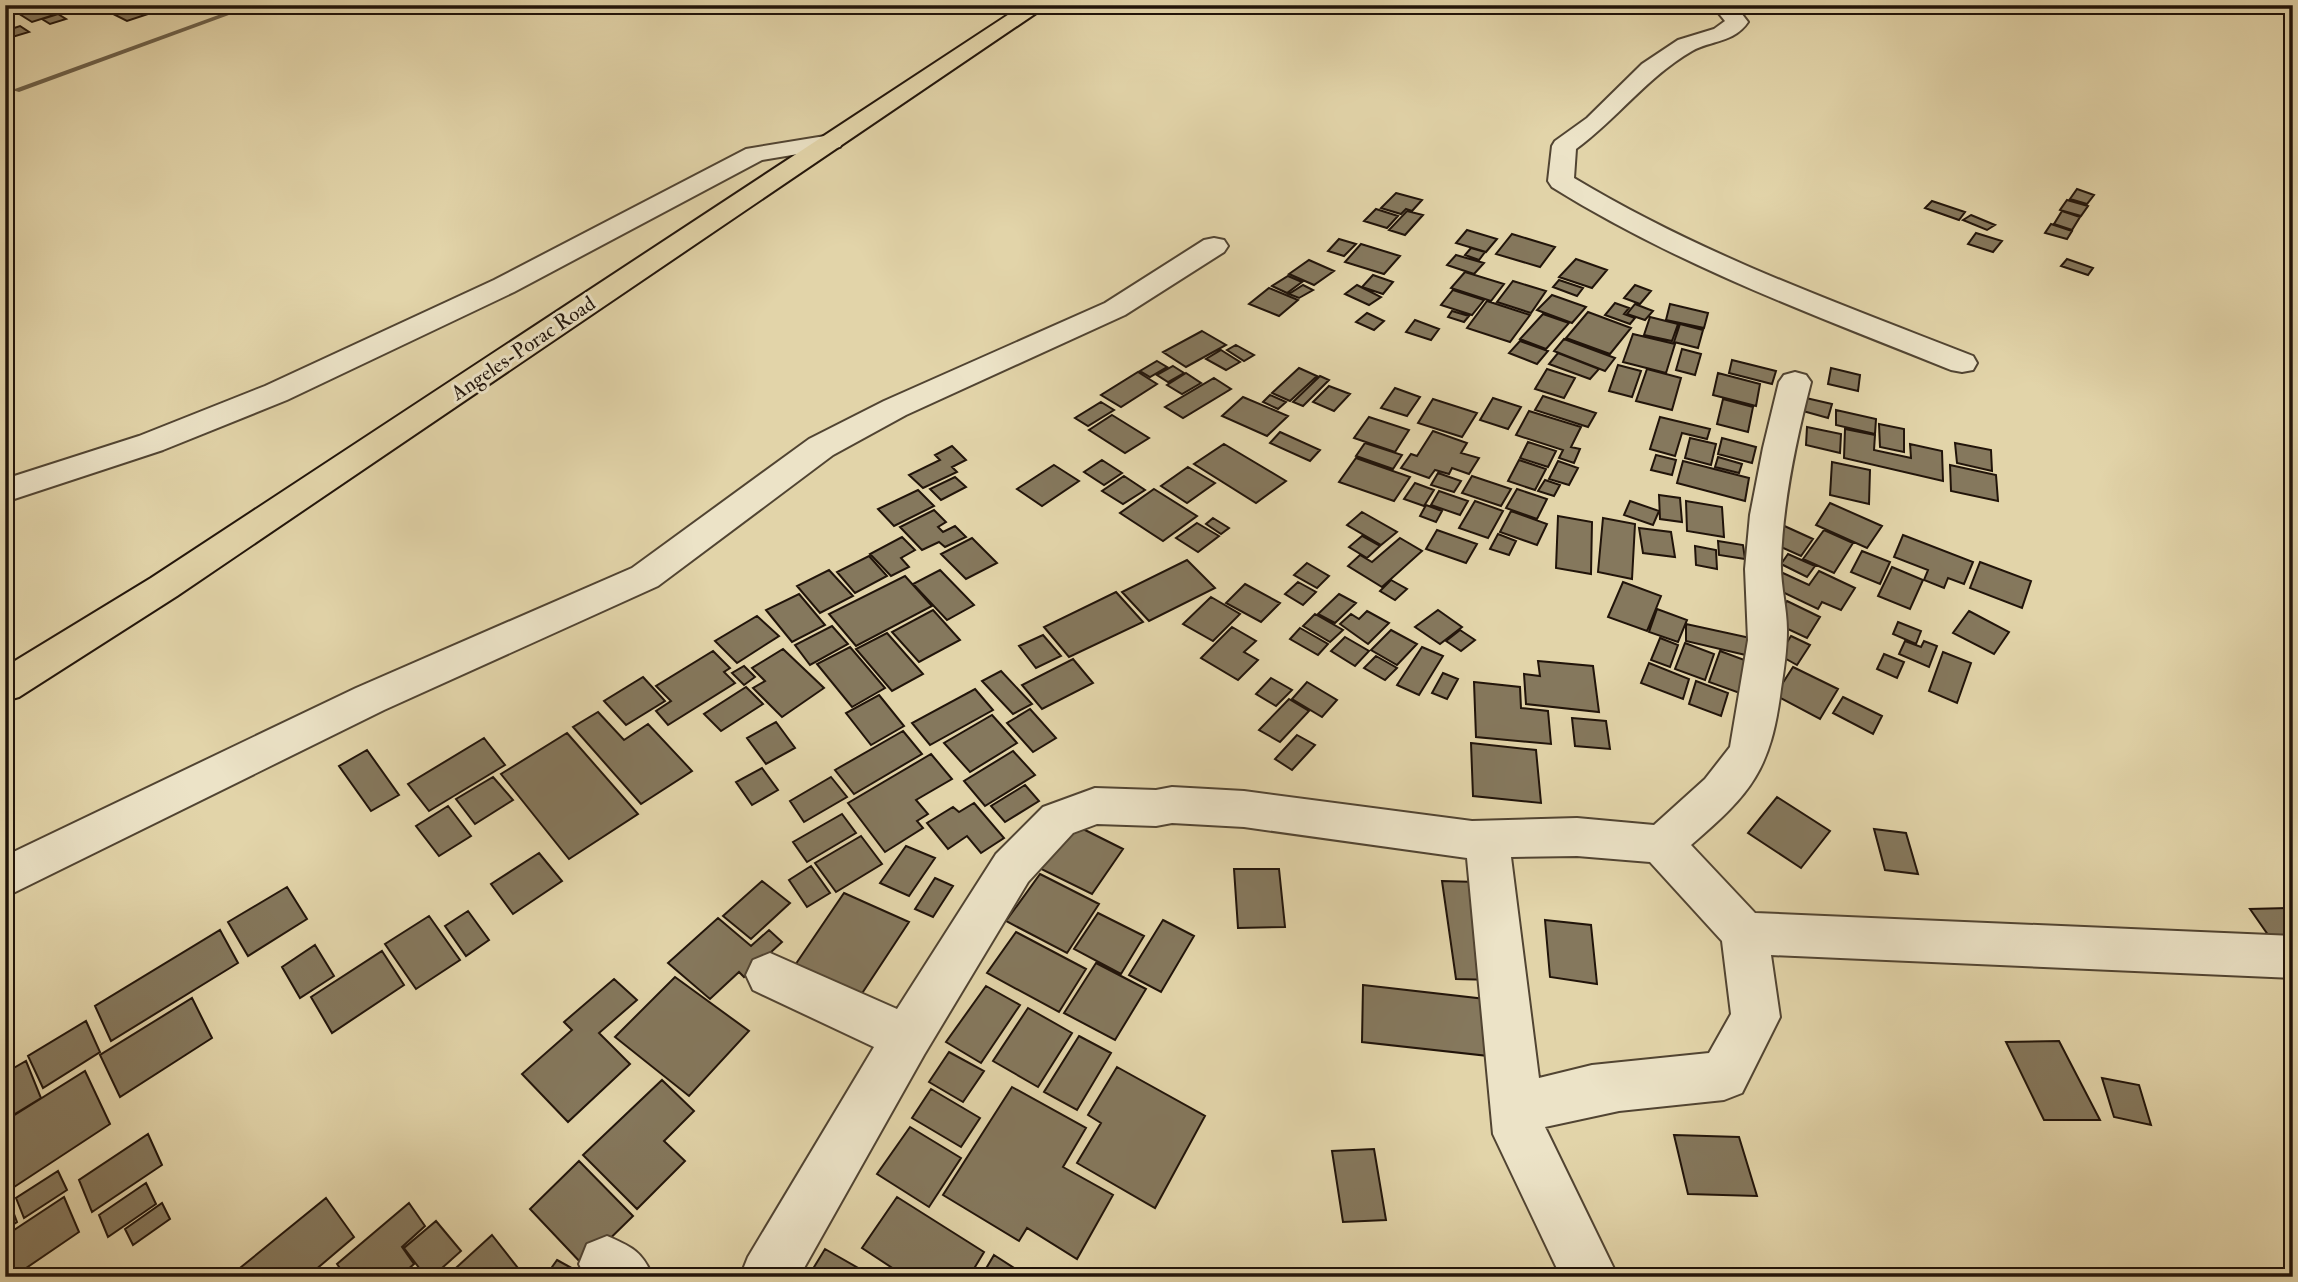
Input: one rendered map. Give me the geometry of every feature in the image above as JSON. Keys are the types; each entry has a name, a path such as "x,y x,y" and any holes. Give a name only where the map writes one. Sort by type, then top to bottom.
{"main road":[{"name":"Angeles-Porac Road","path":"5,686 163,587 1038,5"}],"street":[{"path":"1722,5 1732,13 1737,22 1722,34 1686,45 1650,69 1596,123 1564,146 1561,181 1607,211 1680,249 1962,363"},
{"path":"5,491 151,443 276,393 504,286 755,154 831,142"},
{"path":"5,878 370,699 645,577 821,447 895,408 1115,309 1214,246"},
{"path":"1662,844 1733,778 1749,754 1768,632 1763,564 1770,488 1779,442 1796,382"},
{"path":"768,1277 907,1038 1012,868 1058,820 1095,806 1156,808 1172,804 1244,809 1380,829 1487,839 1577,837 1662,844 1744,933 1756,1017 1724,1076 1611,1089 1540,1102 1518,1112"},
{"path":"1487,839 1519,1134 1590,1277"},
{"path":"1744,933 2293,957"},
{"path":"770,975 907,1038"}],"building":[{"path":"5,5 75,5 79,7 32,22"},
{"path":"140,7 151,13 127,21 115,15"},
{"path":"58,14 66,19 50,24 42,19"},
{"path":"20,26 29,32 9,38 5,36 5,31"},
{"path":"2077,189 2094,195 2087,204 2070,199"},
{"path":"1396,193 1422,200 1412,211 1406,209 1401,214 1381,208"},
{"path":"2067,200 2088,206 2081,216 2060,210"},
{"path":"1932,201 1965,212 1959,220 1925,208"},
{"path":"1376,209 1398,216 1387,228 1364,221"},
{"path":"1407,211 1423,215 1405,235 1389,230"},
{"path":"2062,211 2080,217 2072,230 2054,224"},
{"path":"1971,215 1995,225 1987,230 1963,220"},
{"path":"2051,224 2072,231 2067,239 2045,233"},
{"path":"1467,230 1497,239 1486,252 1456,243"},
{"path":"1976,233 2002,241 1993,252 1968,244"},
{"path":"1512,234 1555,247 1540,267 1496,254"},
{"path":"1339,239 1356,244 1344,256 1328,251"},
{"path":"1361,244 1400,256 1384,274 1345,262"},
{"path":"1471,248 1485,252 1479,260 1465,255"},
{"path":"1456,255 1484,263 1474,274 1447,265"},
{"path":"1576,259 1607,270 1592,288 1559,277"},
{"path":"2067,259 2093,268 2088,275 2061,266"},
{"path":"1309,260 1334,271 1314,285 1289,274"},
{"path":"1465,272 1504,284 1491,301 1451,288"},
{"path":"1373,275 1393,282 1383,294 1362,287"},
{"path":"1288,276 1302,282 1287,293 1272,286"},
{"path":"1559,280 1583,288 1577,296 1553,287"},
{"path":"1513,281 1546,291 1531,313 1497,302"},
{"path":"1303,285 1313,290 1299,298 1289,294"},
{"path":"1357,285 1381,297 1369,305 1345,294"},
{"path":"1635,285 1651,291 1640,304 1624,298"},
{"path":"1269,288 1298,300 1279,316 1249,304"},
{"path":"1453,290 1484,300 1472,315 1441,305"},
{"path":"1552,295 1586,307 1572,323 1537,310"},
{"path":"1487,301 1530,315 1510,342 1467,328"},
{"path":"1615,303 1629,308 1624,314 1635,318 1630,324 1605,315"},
{"path":"1635,304 1653,311 1645,320 1627,314"},
{"path":"1670,304 1708,313 1704,328 1666,320"},
{"path":"1452,311 1469,316 1464,322 1448,317"},
{"path":"1588,312 1631,328 1610,354 1566,338"},
{"path":"1367,313 1384,321 1374,330 1356,322"},
{"path":"1543,314 1569,323 1546,349 1520,339"},
{"path":"1650,317 1678,324 1672,341 1644,335"},
{"path":"1415,320 1439,329 1431,340 1406,332"},
{"path":"1680,324 1703,330 1698,348 1674,342"},
{"path":"1202,331 1226,345 1186,367 1163,352"},
{"path":"1633,334 1675,344 1666,373 1623,362"},
{"path":"1564,339 1615,358 1605,371 1554,351"},
{"path":"1520,341 1548,351 1537,364 1509,353"},
{"path":"1236,345 1254,355 1244,361 1227,350"},
{"path":"1682,349 1701,354 1695,375 1676,370"},
{"path":"1221,350 1240,362 1226,370 1206,359"},
{"path":"1558,353 1599,369 1590,379 1549,364"},
{"path":"1732,360 1776,371 1772,384 1729,373"},
{"path":"1157,361 1167,367 1150,377 1140,371"},
{"path":"1618,365 1641,371 1632,397 1609,391"},
{"path":"1173,366 1184,373 1168,382 1157,375"},
{"path":"1299,368 1317,376 1290,401 1272,393"},
{"path":"1831,368 1860,375 1858,391 1828,384"},
{"path":"1547,369 1575,378 1564,398 1535,389"},
{"path":"1647,369 1681,378 1672,410 1636,401"},
{"path":"1138,372 1157,384 1121,407 1101,395"},
{"path":"1186,373 1201,383 1182,394 1167,385"},
{"path":"1718,373 1760,384 1756,406 1713,395"},
{"path":"1320,376 1329,380 1303,406 1293,402"},
{"path":"1214,378 1231,389 1183,418 1165,407"},
{"path":"1329,386 1350,394 1334,411 1313,402"},
{"path":"1395,388 1420,397 1407,416 1381,408"},
{"path":"1270,395 1286,402 1278,409 1263,402"},
{"path":"1543,396 1596,413 1588,427 1535,410"},
{"path":"1243,397 1288,416 1267,436 1222,416"},
{"path":"1493,398 1521,407 1508,429 1480,420"},
{"path":"1806,398 1832,404 1828,418 1803,411"},
{"path":"1433,399 1477,413 1462,437 1418,423"},
{"path":"1723,399 1753,407 1748,432 1717,424"},
{"path":"1101,402 1114,410 1088,426 1075,418"},
{"path":"1836,410 1876,419 1875,434 1836,425"},
{"path":"1529,411 1581,427 1571,447 1580,449 1574,463 1559,458 1563,450 1516,435"},
{"path":"1112,415 1149,438 1125,453 1089,430"},
{"path":"1369,417 1409,430 1395,452 1354,438"},
{"path":"1660,417 1710,429 1707,439 1682,433 1675,456 1650,449"},
{"path":"1879,424 1904,429 1904,452 1880,447"},
{"path":"1807,427 1841,434 1840,453 1806,445"},
{"path":"1845,429 1875,435 1874,450 1911,458 1910,444 1942,451 1943,481 1844,458"},
{"path":"1433,431 1467,443 1461,453 1479,458 1469,474 1452,468 1449,474 1435,470 1429,478 1401,468 1411,454 1417,456"},
{"path":"1280,432 1320,450 1310,461 1270,443"},
{"path":"1690,438 1716,444 1711,465 1685,458"},
{"path":"1722,438 1756,447 1752,463 1718,454"},
{"path":"1528,442 1556,451 1548,467 1520,458"},
{"path":"1365,443 1402,455 1393,469 1356,456"},
{"path":"1955,443 1991,450 1992,471 1957,463"},
{"path":"1224,444 1286,481 1256,503 1194,464"},
{"path":"952,446 966,460 952,467 957,472 923,488 909,475 940,460 935,455"},
{"path":"1656,455 1676,460 1672,475 1651,470"},
{"path":"1718,457 1742,464 1739,473 1715,467"},
{"path":"1356,458 1410,477 1394,501 1339,482"},
{"path":"1102,460 1122,473 1104,485 1084,472"},
{"path":"1519,460 1546,469 1535,490 1508,481"},
{"path":"1558,461 1578,468 1569,485 1549,479"},
{"path":"1683,461 1749,478 1745,501 1677,483"},
{"path":"1832,462 1870,470 1869,504 1830,495"},
{"path":"1054,465 1079,481 1042,506 1017,489"},
{"path":"1950,465 1996,475 1998,501 1951,491"},
{"path":"1188,467 1215,483 1187,503 1161,486"},
{"path":"1438,473 1461,481 1454,492 1431,485"},
{"path":"1124,476 1145,490 1123,504 1102,491"},
{"path":"1472,476 1511,489 1501,506 1462,493"},
{"path":"955,477 966,487 941,500 930,489"},
{"path":"1545,480 1560,485 1554,496 1538,491"},
{"path":"1415,483 1434,490 1424,506 1404,499"},
{"path":"1154,489 1197,516 1163,541 1120,513"},
{"path":"1517,489 1547,499 1537,519 1506,508"},
{"path":"918,490 934,506 894,526 878,509"},
{"path":"1439,491 1468,501 1460,515 1431,505"},
{"path":"1659,495 1680,498 1682,522 1660,519"},
{"path":"1475,501 1503,511 1488,538 1459,528"},
{"path":"1630,501 1659,511 1653,525 1624,515"},
{"path":"1686,501 1722,507 1724,537 1687,531"},
{"path":"1830,503 1882,526 1867,548 1816,525"},
{"path":"1426,505 1442,511 1436,522 1420,516"},
{"path":"934,510 946,522 938,527 943,532 955,526 966,537 945,547 939,542 922,550 900,527"},
{"path":"1511,511 1547,524 1537,545 1500,532"},
{"path":"1362,512 1397,532 1381,545 1347,525"},
{"path":"1558,516 1592,522 1591,574 1556,568"},
{"path":"1213,518 1229,528 1221,534 1206,524"},
{"path":"1603,518 1635,524 1632,579 1598,572"},
{"path":"1197,523 1219,536 1198,552 1176,538"},
{"path":"1780,524 1813,539 1801,556 1768,541"},
{"path":"1639,528 1671,532 1675,557 1643,553"},
{"path":"1437,530 1477,544 1466,563 1426,549"},
{"path":"1824,530 1853,543 1834,573 1803,559"},
{"path":"1498,534 1516,541 1509,555 1490,549"},
{"path":"1903,535 1973,562 1964,584 1948,578 1944,588 1924,580 1928,570 1894,557"},
{"path":"1362,536 1380,546 1367,558 1349,547"},
{"path":"902,537 915,550 901,558 909,567 891,576 870,554"},
{"path":"972,538 997,563 966,579 941,554"},
{"path":"1400,538 1422,551 1382,587 1348,566 1360,555 1372,562"},
{"path":"1718,541 1743,545 1745,559 1719,555"},
{"path":"1695,546 1716,550 1717,569 1696,565"},
{"path":"1862,551 1890,562 1880,584 1851,572"},
{"path":"1788,554 1815,566 1807,577 1781,564"},
{"path":"869,556 887,576 855,593 837,572"},
{"path":"1187,560 1215,588 1149,621 1122,592"},
{"path":"1980,562 2031,581 2022,608 1970,588"},
{"path":"1307,563 1329,576 1317,588 1294,575"},
{"path":"1892,567 1923,580 1910,609 1878,596"},
{"path":"829,570 853,596 820,613 797,586"},
{"path":"940,570 974,605 947,620 913,584"},
{"path":"1819,571 1855,588 1841,610 1822,602 1818,609 1772,587 1783,573 1809,585"},
{"path":"905,576 932,606 856,646 829,614"},
{"path":"1391,580 1407,589 1395,600 1380,591"},
{"path":"1298,582 1316,592 1303,605 1285,594"},
{"path":"1623,582 1661,596 1647,631 1608,617"},
{"path":"1245,584 1280,603 1261,622 1226,603"},
{"path":"1116,592 1143,622 1069,657 1044,627"},
{"path":"799,594 825,625 792,642 766,610"},
{"path":"1339,594 1356,603 1335,623 1318,614"},
{"path":"1211,597 1240,614 1213,641 1183,624"},
{"path":"1787,601 1820,617 1807,638 1773,622"},
{"path":"1657,609 1687,620 1678,642 1649,632"},
{"path":"933,610 960,640 919,662 892,632"},
{"path":"1438,610 1462,627 1440,644 1415,627"},
{"path":"1367,611 1389,623 1368,644 1340,624 1351,614 1359,619"},
{"path":"1969,611 2009,632 1994,654 1953,633"},
{"path":"1315,614 1343,630 1330,642 1303,626"},
{"path":"757,616 779,636 737,663 715,641"},
{"path":"1898,622 1921,631 1916,644 1893,634"},
{"path":"1686,624 1755,639 1754,657 1686,641"},
{"path":"832,626 848,644 810,665 795,645"},
{"path":"1232,627 1256,641 1244,652 1258,660 1238,680 1201,658"},
{"path":"1300,628 1328,644 1318,655 1290,639"},
{"path":"1391,630 1417,644 1397,665 1371,650"},
{"path":"1460,630 1475,640 1461,651 1446,641"},
{"path":"887,633 923,674 892,691 856,649"},
{"path":"1043,635 1061,656 1036,668 1019,646"},
{"path":"1791,636 1810,645 1797,665 1779,655"},
{"path":"1345,637 1369,651 1355,666 1331,651"},
{"path":"1660,638 1678,645 1670,667 1651,660"},
{"path":"1905,641 1921,647 1924,641 1937,646 1929,667 1899,654"},
{"path":"1685,643 1714,654 1705,680 1675,669"},
{"path":"850,647 885,688 852,707 817,664"},
{"path":"1422,647 1443,656 1419,695 1397,685"},
{"path":"783,649 824,688 782,717 753,688 765,681 752,668"},
{"path":"713,651 730,668 724,672 735,683 668,725 656,711 671,701 656,686"},
{"path":"1720,651 1758,665 1748,696 1709,682"},
{"path":"1943,652 1971,663 1957,703 1929,691"},
{"path":"1884,654 1904,662 1897,678 1877,669"},
{"path":"1376,656 1397,668 1385,680 1364,668"},
{"path":"1073,659 1093,683 1042,709 1022,685"},
{"path":"1538,661 1593,666 1599,712 1526,704 1524,674 1540,676"},
{"path":"1649,663 1689,679 1683,699 1641,683"},
{"path":"744,666 755,677 744,685 732,673"},
{"path":"1793,667 1838,689 1820,719 1775,695"},
{"path":"1001,671 1032,704 1013,714 982,681"},
{"path":"1443,673 1458,679 1447,699 1432,693"},
{"path":"643,677 665,701 626,725 604,701"},
{"path":"1271,678 1292,690 1276,706 1256,694"},
{"path":"1696,681 1728,693 1721,716 1689,704"},
{"path":"1307,682 1337,700 1322,717 1292,699"},
{"path":"1474,682 1520,687 1521,708 1548,711 1551,744 1476,737"},
{"path":"746,687 763,704 721,731 704,714"},
{"path":"975,689 993,710 930,745 912,723"},
{"path":"879,695 904,726 871,745 846,713"},
{"path":"1843,697 1882,716 1873,734 1833,713"},
{"path":"1289,699 1309,711 1280,742 1259,730"},
{"path":"1030,709 1056,738 1033,752 1007,723"},
{"path":"598,712 624,740 648,724 692,771 641,804 573,727"},
{"path":"992,715 1017,743 970,772 944,743"},
{"path":"1572,718 1606,721 1610,749 1575,746"},
{"path":"776,722 795,748 766,764 747,738"},
{"path":"903,731 922,754 854,794 835,770"},
{"path":"567,733 638,814 569,859 501,774"},
{"path":"1297,735 1315,745 1292,770 1275,759"},
{"path":"484,738 505,765 429,811 408,784"},
{"path":"1471,743 1536,750 1541,803 1473,796"},
{"path":"367,750 399,795 371,811 339,766"},
{"path":"1013,751 1035,775 985,806 964,781"},
{"path":"931,754 952,779 916,800 928,814 917,821 923,828 885,852 848,803"},
{"path":"762,768 778,790 752,805 736,782"},
{"path":"493,777 513,800 475,824 456,799"},
{"path":"831,777 847,797 804,822 790,801"},
{"path":"1025,785 1039,801 1005,822 991,806"},
{"path":"1777,797 1830,831 1801,868 1748,833"},
{"path":"974,803 1004,838 981,853 967,836 948,849 927,823 953,807 959,812"},
{"path":"448,806 471,836 439,856 416,826"},
{"path":"842,814 856,833 807,862 793,842"},
{"path":"1067,821 1123,849 1092,894 1029,863"},
{"path":"1874,829 1906,833 1918,874 1885,870"},
{"path":"861,836 882,864 836,892 815,863"},
{"path":"906,846 935,858 909,896 880,883"},
{"path":"539,853 562,881 513,914 491,884"},
{"path":"811,866 830,893 807,907 789,880"},
{"path":"1234,869 1279,869 1285,927 1238,928"},
{"path":"1040,874 1099,904 1067,953 1006,921"},
{"path":"935,878 953,886 933,917 915,909"},
{"path":"762,881 790,903 751,939 723,916"},
{"path":"1442,881 1477,882 1494,980 1456,979"},
{"path":"287,887 307,919 248,956 228,922"},
{"path":"844,893 909,922 855,1004 789,974"},
{"path":"2293,908 2293,938 2271,939 2250,909"},
{"path":"468,911 489,940 466,956 445,926"},
{"path":"1098,913 1144,936 1121,974 1074,949"},
{"path":"429,916 460,960 416,989 385,944"},
{"path":"718,918 751,946 769,930 782,942 744,977 739,972 710,999 668,963"},
{"path":"1163,920 1194,936 1161,992 1129,975"},
{"path":"1545,920 1591,925 1597,984 1550,977"},
{"path":"220,930 238,963 111,1041 95,1006"},
{"path":"1016,932 1086,969 1059,1012 987,973"},
{"path":"315,945 334,976 300,998 282,967"},
{"path":"382,951 404,985 332,1033 311,997"},
{"path":"1096,963 1146,989 1115,1040 1064,1013"},
{"path":"675,977 749,1031 689,1096 615,1037"},
{"path":"614,979 637,1000 599,1033 630,1064 568,1122 522,1074 572,1030 564,1022"},
{"path":"1363,985 1494,1000 1498,1057 1362,1042"},
{"path":"986,986 1020,1005 981,1063 946,1042"},
{"path":"192,998 212,1038 120,1097 100,1055"},
{"path":"1028,1008 1072,1033 1038,1087 993,1061"},
{"path":"86,1021 100,1052 43,1088 28,1056"},
{"path":"1079,1036 1111,1053 1077,1110 1044,1092"},
{"path":"2059,1041 2100,1120 2044,1120 2006,1042"},
{"path":"949,1052 984,1071 963,1102 929,1082"},
{"path":"26,1061 41,1098 5,1120 5,1073"},
{"path":"1117,1067 1205,1116 1155,1208 1077,1163 1101,1123 1088,1115"},
{"path":"85,1071 110,1124 5,1193 5,1121"},
{"path":"2102,1078 2139,1085 2151,1125 2114,1117"},
{"path":"662,1080 694,1111 664,1141 685,1161 637,1209 583,1155"},
{"path":"1012,1087 1086,1128 1063,1167 1113,1195 1077,1259 1027,1228 1019,1241 943,1195"},
{"path":"931,1089 980,1118 961,1147 912,1118"},
{"path":"910,1127 961,1158 929,1207 877,1174"},
{"path":"148,1134 162,1165 92,1212 79,1180"},
{"path":"1674,1135 1739,1137 1757,1196 1688,1194"},
{"path":"1374,1149 1386,1220 1343,1222 1332,1151"},
{"path":"579,1161 633,1216 583,1265 530,1209"},
{"path":"58,1171 67,1190 24,1218 16,1198"},
{"path":"146,1183 156,1204 108,1237 99,1215"},
{"path":"64,1197 79,1232 13,1277 5,1277 5,1236"},
{"path":"897,1197 984,1252 969,1277 906,1277 862,1248"},
{"path":"326,1198 354,1237 307,1277 238,1277 235,1272"},
{"path":"10,1203 17,1222 5,1230 5,1206"},
{"path":"162,1203 170,1219 133,1245 125,1229"},
{"path":"409,1203 425,1226 402,1247 414,1264 399,1277 346,1277 337,1264"},
{"path":"436,1221 461,1251 432,1277 426,1277 404,1248"},
{"path":"492,1235 525,1277 446,1277"},
{"path":"825,1249 874,1277 808,1277"},
{"path":"994,1255 1028,1277 981,1277"},
{"path":"557,1260 588,1277 545,1277"}],"waterway":[{"path":"16,90 253,5"}]}
